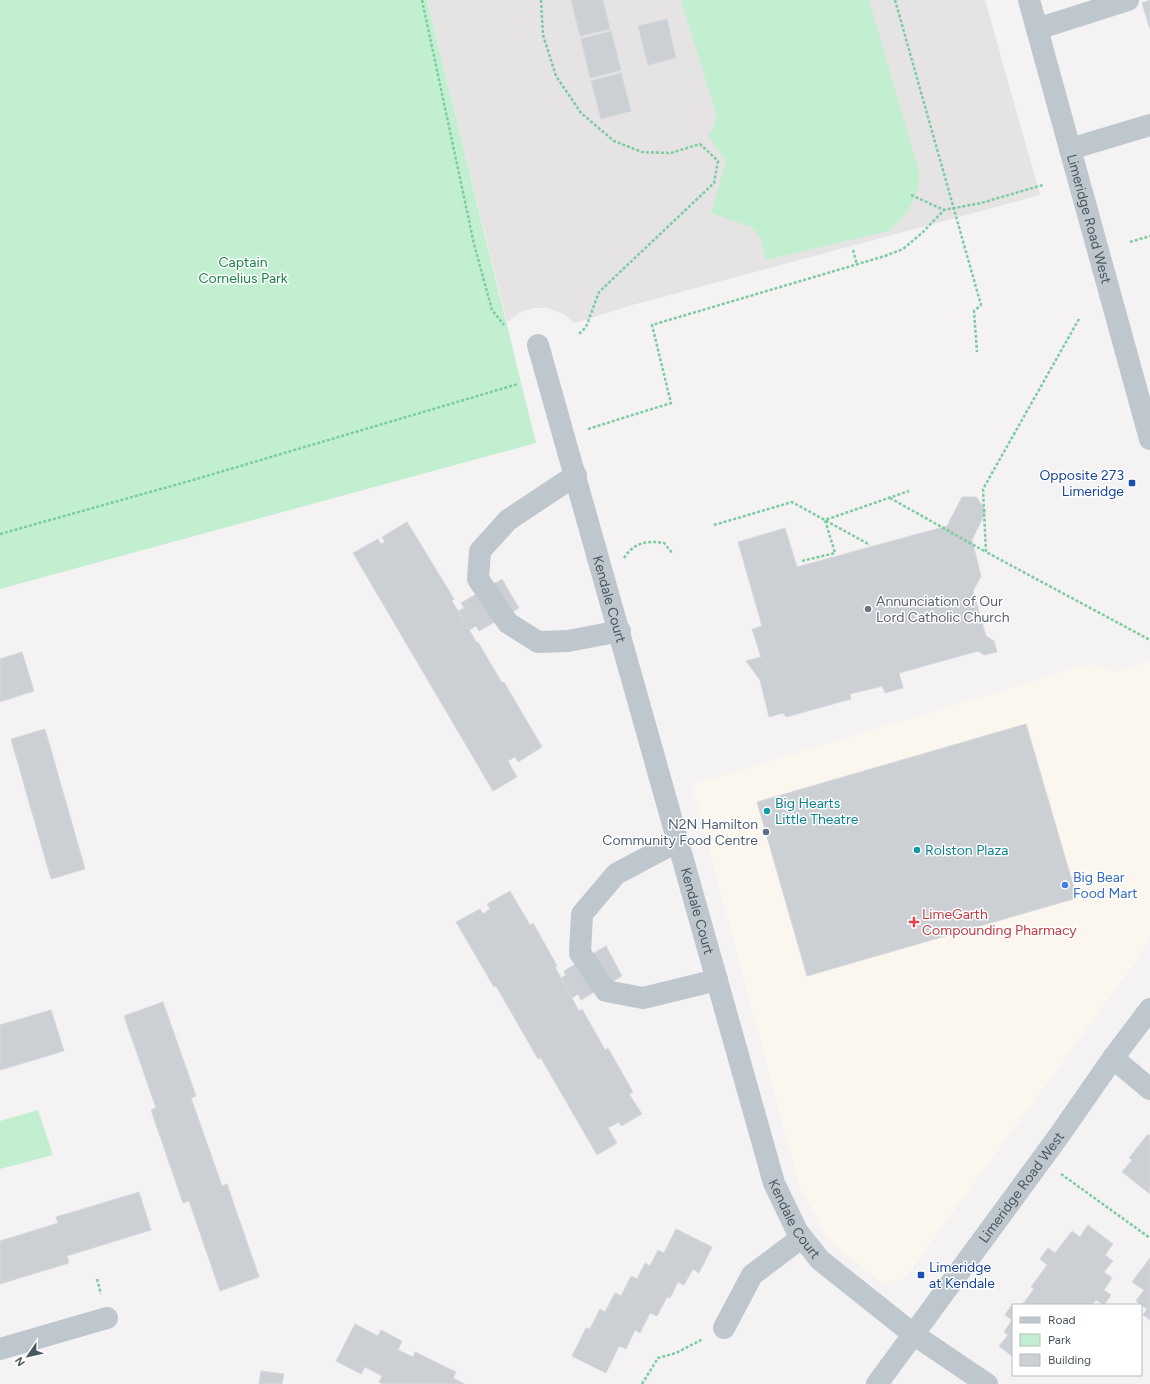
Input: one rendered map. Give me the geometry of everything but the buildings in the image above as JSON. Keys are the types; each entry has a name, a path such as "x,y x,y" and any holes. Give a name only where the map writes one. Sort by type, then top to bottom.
{"street":[{"name":"Limeridge Road West","path":"1029,0 1070,149 1144,398 1150,439"},
{"path":"1036,29 1128,0"},
{"path":"1070,149 1150,125"},
{"name":"Kendale Court","path":"538,345 620,631 774,1183 801,1238 820,1260 913,1334 987,1384"},
{"path":"576,475 508,520 480,551 478,579 508,623 538,642 568,641 620,631"},
{"path":"678,841 616,874 582,914 580,953 606,991 642,998 717,980"},
{"name":"Limeridge Road West","path":"877,1384 1150,1009"},
{"path":"1113,1058 1150,1089"},
{"path":"724,1328 752,1275 801,1238"},
{"path":"0,1349 107,1318"}],"path":[{"path":"422,0 474,244 492,310 504,325"},
{"path":"541,0 543,35 556,76 580,113 614,141 642,152 671,153 700,144 718,161 714,183 599,292 586,327 578,335"},
{"path":"896,0 952,207 981,305 974,311 977,352"},
{"path":"583,430 670,403 652,325 857,265 903,249 922,233 944,210 952,207 981,203 1043,185"},
{"path":"911,195 944,210"},
{"path":"1130,242 1150,236"},
{"path":"853,250 857,265"},
{"path":"986,552 983,489 1079,320"},
{"path":"0,534 193,480 518,384"},
{"path":"825,520 909,491"},
{"path":"890,498 986,552 1150,640"},
{"path":"714,525 792,502 870,545"},
{"path":"802,561 836,553 825,520"},
{"path":"620,564 629,549 651,541 664,543 673,554"},
{"path":"1041,1160 1150,1238"},
{"path":"642,1384 658,1358 676,1353 724,1328"}],"shaded area":[{"path":"427,0 985,0 1040,195 629,306 575,323 563,314 548,308 533,308 519,313 507,322"},
{"path":"1150,661 1150,935 1144,950 904,1279 882,1283 828,1239 799,1185 692,785 1089,664 1115,672"}],"green space":[{"name":"Captain Cornelius Park","path":"0,0 427,0 536,443 0,589"},
{"path":"681,0 869,0 919,171 919,187 908,212 889,231 766,260 761,239 751,227 711,213 726,161 708,135 713,129 717,116"},
{"path":"38,1110 53,1155 0,1169 0,1121"}],"place":[{"name":"Opposite 273 Limeridge","path":"1132,483"},
{"name":"Annunciation of Our Lord Catholic Church","path":"868,609"},
{"name":"Big Hearts Little Theatre","path":"767,811"},
{"name":"N2N Hamilton Community Food Centre","path":"766,832"},
{"name":"Rolston Plaza","path":"917,850"},
{"name":"Big Bear Food Mart","path":"1065,885"},
{"name":"LimeGarth Compounding Pharmacy","path":"914,922"},
{"name":"Limeridge at Kendale","path":"921,1275"}]}
